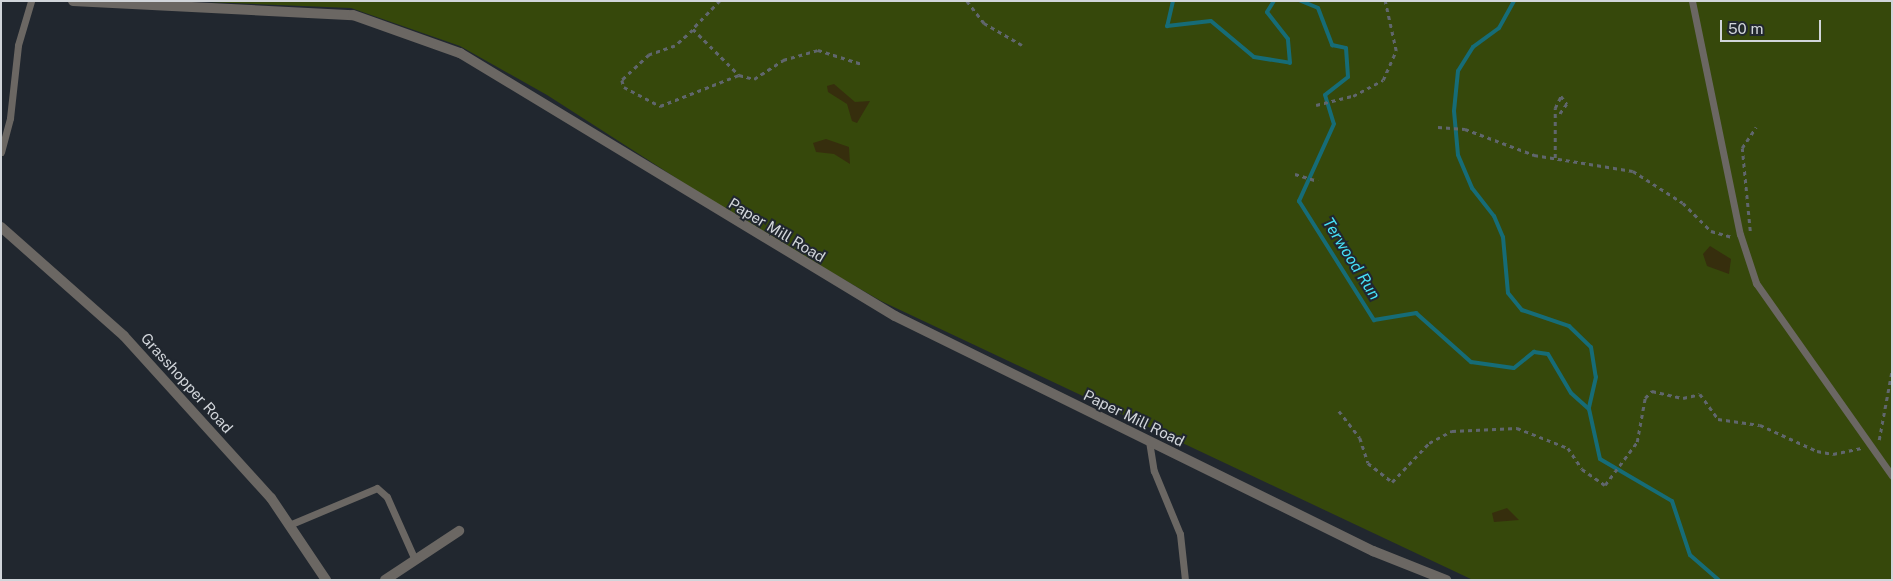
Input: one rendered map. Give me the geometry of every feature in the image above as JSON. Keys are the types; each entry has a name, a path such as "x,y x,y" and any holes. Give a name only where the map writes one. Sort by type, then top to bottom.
{"street":[{"name":"Paper Mill Road","path":"73,1 353,15 460,53 854,294 1373,551 1446,580"},
{"name":"Grasshopper Road","path":"1,227 124,336 271,498 326,580"},
{"path":"385,580 459,531"}],"lane":[{"path":"1,152 10,118 18,46 31,1"},
{"path":"1692,1 1742,238 1756,284 1868,445 1892,476"},
{"path":"1149,441 1154,471 1180,534 1185,580"},
{"path":"289,525 333,502 377,488 387,498 415,560"}],"path":[{"path":"720,1 675,46 649,55 622,80 624,87 660,106 740,75"},
{"path":"967,1 984,23 1022,44"},
{"path":"1316,105 1353,96 1383,80 1396,51 1385,1"},
{"path":"693,29 740,75 754,79 788,58 818,50 862,64"},
{"path":"1555,158 1558,117 1555,101 1561,96 1567,104 1558,117"},
{"path":"1438,127 1465,129 1555,158 1633,171 1683,203 1711,231 1742,238 1753,226 1742,148 1756,127"},
{"path":"1295,174 1318,182"},
{"path":"1340,411 1360,438 1368,462 1392,482 1430,443 1452,431 1517,428 1568,448 1597,483 1610,480 1637,442 1645,398 1652,391 1683,398 1700,394 1718,419 1760,425 1817,451 1833,454 1868,445 1881,437 1892,370"}],"green space":[{"path":"185,1 1892,1 1892,580 1473,580 881,301 743,221 547,95 460,46 351,8"}],"sand":[{"path":"834,84 855,102 870,101 857,123 852,121 847,104 828,92 827,86"},
{"path":"826,139 849,147 850,164 834,154 816,152 813,143"},
{"path":"1710,246 1731,259 1729,274 1707,266 1703,254"},
{"path":"1507,508 1519,520 1494,522 1492,513"}],"waterway":[{"name":"Terwood Run","path":"1173,1 1167,26 1211,21 1254,57 1290,63 1288,39 1267,12 1274,1"},
{"name":"Terwood Run","path":"1301,1 1318,8 1332,45 1346,48 1348,77 1325,95 1334,124 1299,201 1374,320 1416,313 1471,362 1514,368 1534,352 1548,354 1571,393 1589,409 1600,459 1672,501 1690,555 1719,580"},
{"path":"1514,1 1499,28 1473,47 1458,71 1454,111 1458,155 1472,188 1494,216 1503,237 1508,293 1522,310 1569,326 1591,347 1596,377 1589,408"}]}
